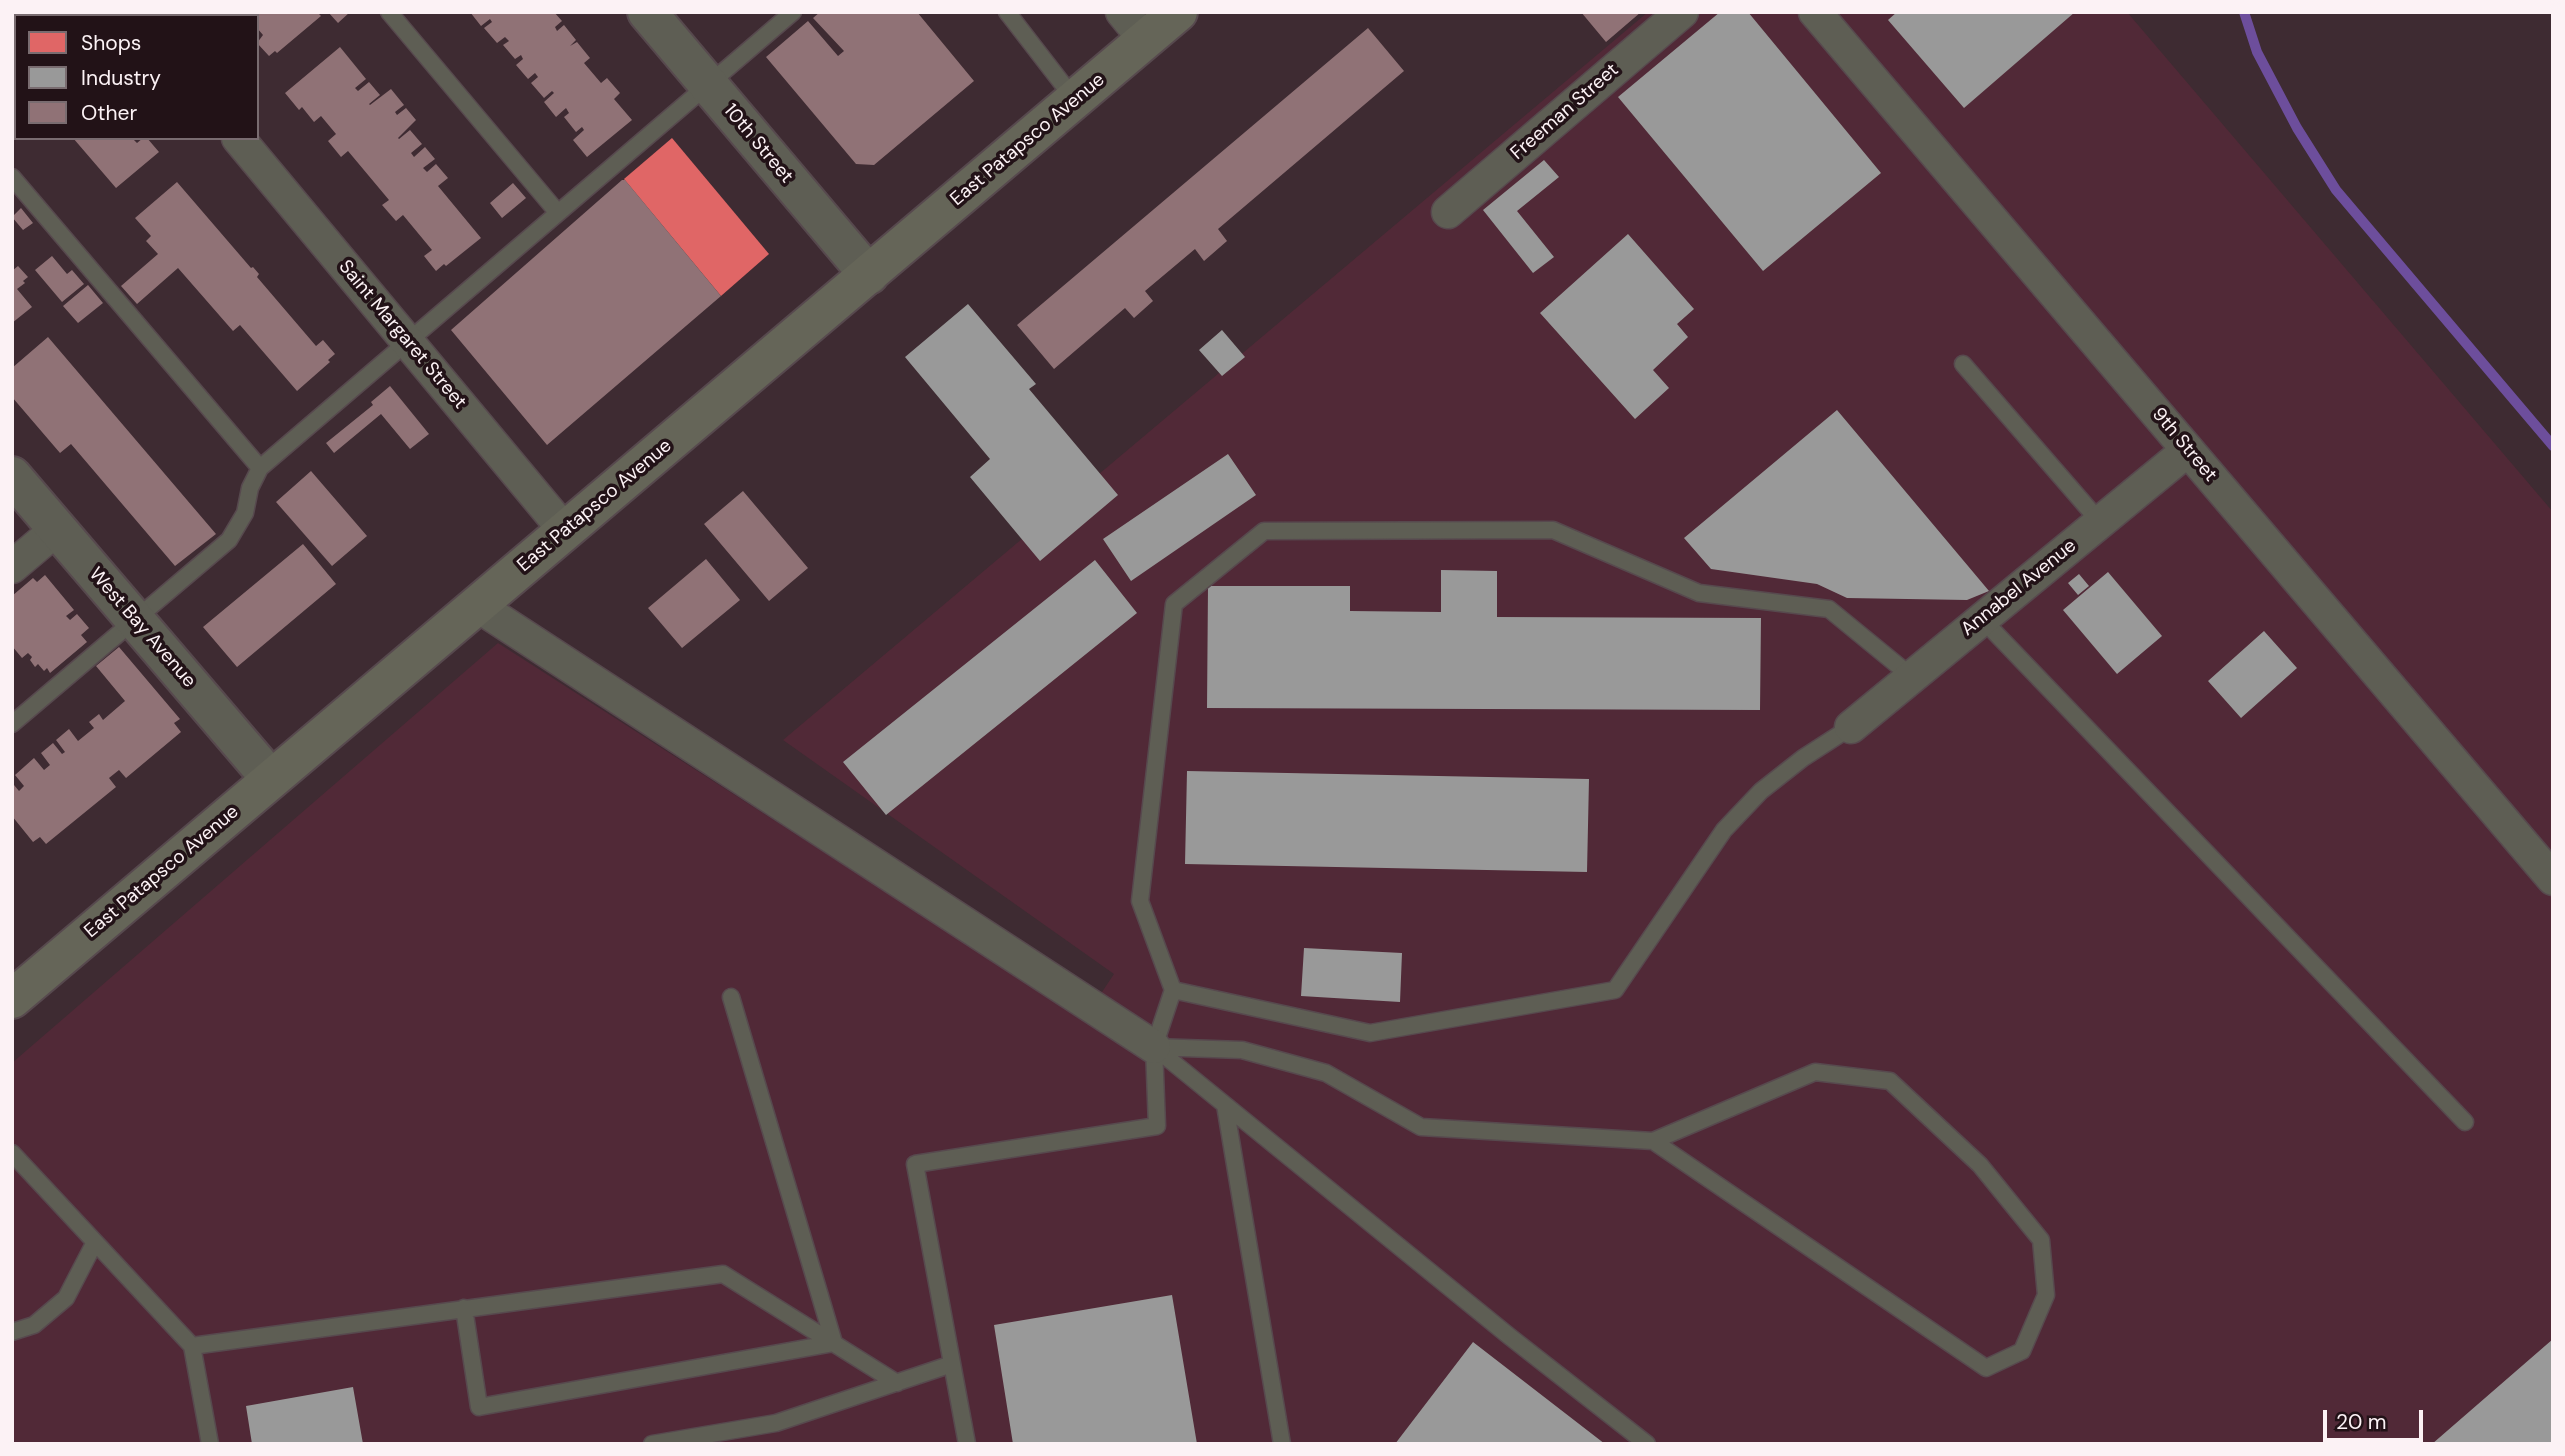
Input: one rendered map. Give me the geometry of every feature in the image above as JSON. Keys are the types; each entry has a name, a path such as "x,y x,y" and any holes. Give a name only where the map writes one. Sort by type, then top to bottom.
{"main road":[{"name":"East Patapsco Avenue","path":"12,999 1075,100 1134,26 1178,12"}],"street":[{"name":"10th Street","path":"647,12 869,275"},
{"name":"Freeman Street","path":"1448,212 1682,12"},
{"name":"9th Street","path":"1815,12 2553,879"},
{"name":"Saint Margaret Street","path":"240,140 566,532"},
{"name":"Annabel Avenue","path":"1851,727 2188,450"},
{"name":"West Bay Avenue","path":"12,476 271,779"},
{"path":"12,567 57,528"},
{"path":"478,606 1154,1047"}],"lane":[{"path":"389,12 558,214"},
{"path":"12,724 229,540 245,513 250,488 260,468 793,12"},
{"path":"1007,12 1075,100"},
{"path":"12,177 260,468"},
{"path":"1963,364 2100,522"},
{"path":"967,1444 915,1164 1157,1126 1154,1047 1173,990 1140,901 1174,604 1264,531 1553,530 1699,593 1829,609 1912,677"},
{"path":"1982,619 2465,1122"},
{"path":"1173,990 1370,1033 1615,990 1724,830 1761,791 1803,758 1851,727"},
{"path":"731,997 834,1343"},
{"path":"1154,1047 1509,1336 1647,1444"},
{"path":"1154,1047 1242,1050 1326,1073 1421,1127 1653,1141 1815,1072 1890,1081 1980,1166 2041,1240 2046,1295 2022,1351 1986,1368 1653,1141"},
{"path":"1225,1105 1282,1444"},
{"path":"12,1153 192,1346 210,1444"},
{"path":"12,1332 34,1325 66,1298 95,1242"},
{"path":"192,1346 723,1273 897,1383"},
{"path":"464,1308 479,1407 834,1343"},
{"path":"652,1444 776,1423 952,1364"}],"shaded area":[{"path":"1648,12 2127,12 2553,512 2553,1444 12,1444 12,1063 498,643 1084,1019 1114,974 783,740"}],"building: Shops":[{"path":"672,138 769,254 721,296 624,179"}],"building: Industry":[{"path":"1720,12 1748,12 1881,173 1763,271 1618,97"},
{"path":"1897,12 2075,12 1964,108 1888,20"},
{"path":"1544,160 1559,177 1517,211 1554,257 1533,273 1483,210"},
{"path":"1628,234 1694,309 1677,324 1688,337 1653,370 1669,388 1635,419 1540,313"},
{"path":"968,304 1036,384 1029,389 1118,495 1040,561 970,477 990,459 905,357"},
{"path":"1222,330 1245,357 1222,376 1199,350"},
{"path":"1837,410 1989,591 1967,600 1847,598 1817,584 1711,569 1684,538"},
{"path":"1228,454 1256,495 1131,581 1103,539"},
{"path":"1095,560 1137,613 886,815 843,762"},
{"path":"1441,570 1497,571 1497,617 1761,618 1760,710 1207,708 1208,586 1350,586 1350,611 1441,612"},
{"path":"2108,572 2162,636 2117,674 2063,610"},
{"path":"2079,574 2089,586 2078,595 2068,583"},
{"path":"2264,631 2297,668 2241,718 2208,681"},
{"path":"1187,771 1589,779 1587,872 1185,864"},
{"path":"1304,948 1402,953 1400,1002 1301,996"},
{"path":"1172,1295 1197,1444 1013,1444 994,1325"},
{"path":"2553,1339 2553,1444 2432,1444"},
{"path":"1473,1342 1605,1444 1395,1444"},
{"path":"353,1387 363,1444 252,1444 246,1406"}],"building: Other":[{"path":"12,12 26,12 28,14 14,14 14,68"},
{"path":"244,12 317,12 321,16 277,53 275,51 269,56 259,45 263,35 259,30 259,14"},
{"path":"328,12 350,12 338,23"},
{"path":"470,12 554,12 562,21 555,27 557,31 564,25 576,40 570,46 577,42 590,58 584,63 601,83 607,78 620,93 614,99 632,120 587,157 573,140 584,130 582,127 576,132 564,117 569,113 566,108 556,117 544,102 554,93 552,91 544,98 531,83 538,77 535,73 528,79 516,65 523,59 521,55 515,59 503,45 509,41 505,37 497,43 484,28 492,22 490,19 481,26"},
{"path":"820,12 917,12 974,81 874,165 856,164 766,57 808,21 838,56 844,51 813,18"},
{"path":"1581,12 1641,12 1606,42"},
{"path":"1368,28 1404,71 1218,229 1227,241 1204,261 1195,249 1145,291 1153,301 1134,318 1125,308 1054,369 1017,325"},
{"path":"340,47 366,79 355,88 358,91 369,82 380,95 370,105 391,89 404,105 395,112 397,115 406,108 416,120 398,138 410,130 422,144 411,153 414,157 425,147 435,159 423,168 427,172 436,164 448,178 438,186 481,238 436,271 424,256 432,250 403,215 396,221 382,205 389,200 348,151 341,157 328,141 336,134 321,116 314,122 302,107 299,110 285,93"},
{"path":"75,140 134,140 137,143 149,140 159,152 116,188"},
{"path":"625,180 721,296 547,445 451,330"},
{"path":"177,182 259,274 257,277 316,346 323,340 335,354 328,360 330,362 297,391 240,325 233,331 178,268 137,304 121,286 158,254 146,241 151,236 135,218"},
{"path":"513,183 526,198 502,218 490,203"},
{"path":"21,208 33,223 23,230 12,217"},
{"path":"52,256 67,274 72,270 84,284 62,302 35,270"},
{"path":"18,266 28,277 17,289 32,307 12,323 12,271"},
{"path":"88,285 103,303 78,323 63,306"},
{"path":"48,337 216,534 175,566 71,444 60,453 12,397 12,368"},
{"path":"390,386 429,434 410,449 381,414 334,453 326,443 373,405 371,402"},
{"path":"311,471 367,536 332,566 276,502"},
{"path":"743,491 808,568 769,601 704,524"},
{"path":"303,544 336,584 237,667 203,627"},
{"path":"706,559 740,600 682,648 648,608"},
{"path":"45,575 74,610 66,616 70,620 77,614 89,628 81,635 87,642 50,673 47,668 44,671 38,664 35,667 28,653 22,658 12,646 12,596 33,578 37,582"},
{"path":"119,647 180,719 174,723 181,732 126,778 119,770 109,778 116,787 46,844 40,837 33,842 12,816 12,787 14,785 19,791 24,786 15,775 34,758 44,770 50,765 41,753 53,743 62,754 65,752 56,740 69,729 78,741 94,728 89,722 99,714 103,720 125,701 96,666"}],"waterway":[{"path":"2244,12 2257,52 2297,128 2336,190 2553,446"}]}
